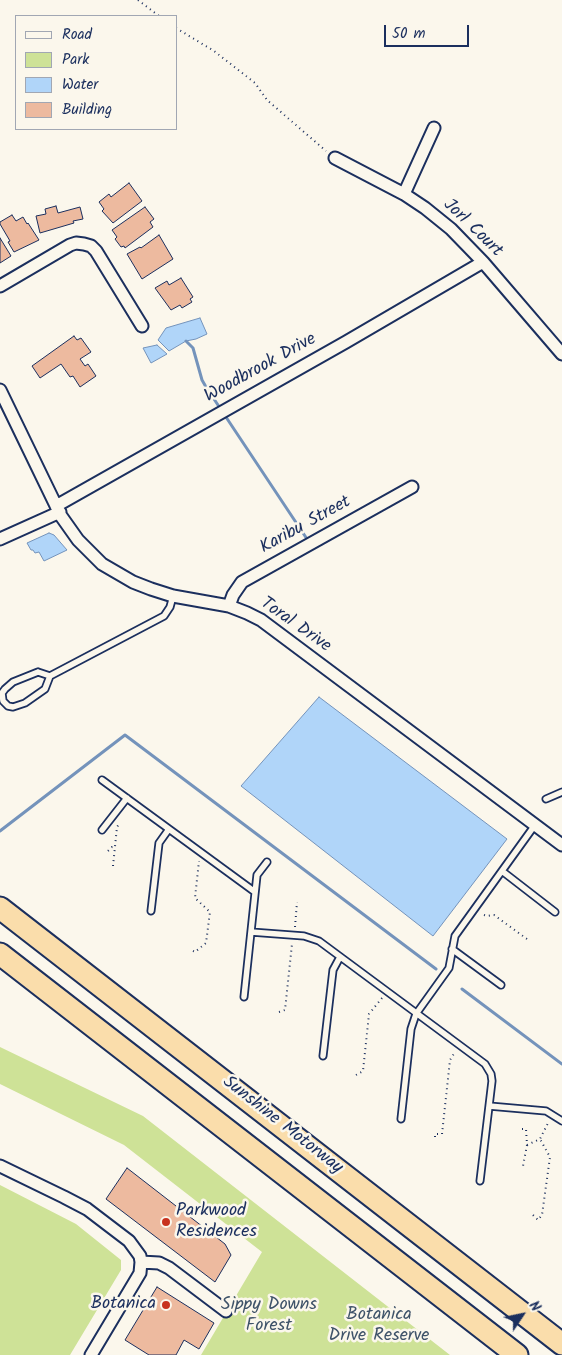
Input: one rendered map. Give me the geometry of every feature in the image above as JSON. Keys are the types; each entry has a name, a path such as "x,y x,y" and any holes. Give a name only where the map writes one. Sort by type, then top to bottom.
{"highway":[{"path":"0,900 91,978"},
{"name":"Sunshine Motorway","path":"0,908 562,1344"},
{"name":"Sunshine Motorway","path":"0,954 517,1355"},
{"path":"0,968 140,1062"}],"street":[{"path":"404,194 434,128"},
{"name":"Jorl Court","path":"335,158 404,194 451,229 483,262 562,354"},
{"path":"0,286 70,246 76,243 84,244 91,246 96,251 142,326"},
{"name":"Woodbrook Drive","path":"0,540 58,509 483,262"},
{"name":"Toral Drive","path":"0,390 58,509 78,540 102,564 132,582 173,596 229,606 261,620 562,845"},
{"name":"Karibu Street","path":"229,606 238,586 249,578 412,487"},
{"path":"0,1166 87,1209 129,1242 137,1252 141,1262 138,1277 92,1355"},
{"path":"141,1262 159,1263 169,1268 226,1311"}],"lane":[{"path":"50,676 38,672 13,682 4,688 2,693 3,701 8,706 13,707 24,703 45,689 50,676 164,616 173,596"},
{"path":"102,780 255,892"},
{"path":"546,799 562,792"},
{"path":"102,830 127,798"},
{"path":"401,1119 411,1029 416,1014 449,968 455,936 535,825"},
{"path":"151,911 159,843 169,829"},
{"path":"244,997 257,875 267,862"},
{"path":"502,871 555,912"},
{"path":"251,932 313,938 485,1064 491,1074 480,1181"},
{"path":"452,949 501,985"},
{"path":"323,1056 333,970 340,957"},
{"path":"489,1106 546,1111 562,1121"}],"path":[{"path":"138,0 158,15"},
{"path":"178,29 214,51 255,83 267,100 335,158"},
{"path":"113,866 117,827 134,804"},
{"path":"108,851 112,846 115,847"},
{"path":"194,951 206,943 210,912 195,898 200,852"},
{"path":"279,1012 285,1010 297,902"},
{"path":"484,914 487,916 494,915 526,939"},
{"path":"356,1075 363,1071 369,1014 387,992"},
{"path":"435,1137 435,1134 442,1134 450,1060 459,1046"},
{"path":"526,1145 540,1139 551,1119 551,1114"},
{"path":"522,1129 526,1129 524,1166"},
{"path":"533,1215 538,1220 542,1215 550,1157 540,1139"}],"green space":[{"name":"Botanica Drive Reserve","path":"0,1047 143,1116 450,1355 201,1355 262,1252 124,1145 0,1084"},
{"path":"0,1185 76,1224 121,1260 121,1270 70,1355 0,1355"}],"water":[{"path":"200,318 207,334 186,341 169,351 158,340 166,328"},
{"path":"157,345 167,354 151,363 143,348"},
{"path":"49,533 54,535 67,550 44,561 39,552 35,553 31,550 27,543"},
{"path":"319,697 507,839 433,936 241,786"}],"building":[{"path":"129,183 142,201 113,223 102,211 104,209 99,202 109,194 111,197"},
{"path":"56,206 58,213 80,207 83,219 40,233 36,216 46,214 45,209"},
{"path":"145,207 154,219 150,222 153,227 125,248 124,246 121,247 115,239 117,237 112,230"},
{"path":"12,215 16,221 23,217 39,240 14,252 0,224 0,222"},
{"path":"159,235 173,259 142,279 127,254 141,248"},
{"path":"0,238 11,256 0,263"},
{"path":"181,278 193,297 190,299 192,302 182,308 180,305 171,310 155,288 167,281 169,285"},
{"path":"74,336 77,340 81,338 91,352 80,359 85,366 88,364 96,376 80,387 73,376 70,377 61,364 40,378 32,366"},
{"name":"Parkwood Residences","path":"127,1168 225,1244 231,1255 215,1282 106,1199"},
{"name":"Botanica","path":"157,1287 214,1323 199,1349 184,1340 176,1355 149,1355 125,1340"}],"waterway":[{"path":"186,341 193,348 202,380 206,387 309,542"},
{"path":"0,831 125,735 436,969"},
{"path":"462,989 562,1064"}],"place":[{"name":"Parkwood Residences","path":"166,1222"},
{"name":"Botanica","path":"166,1305"}],"park label":[{"name":"Sippy Downs Forest","path":"269,1316"}]}
